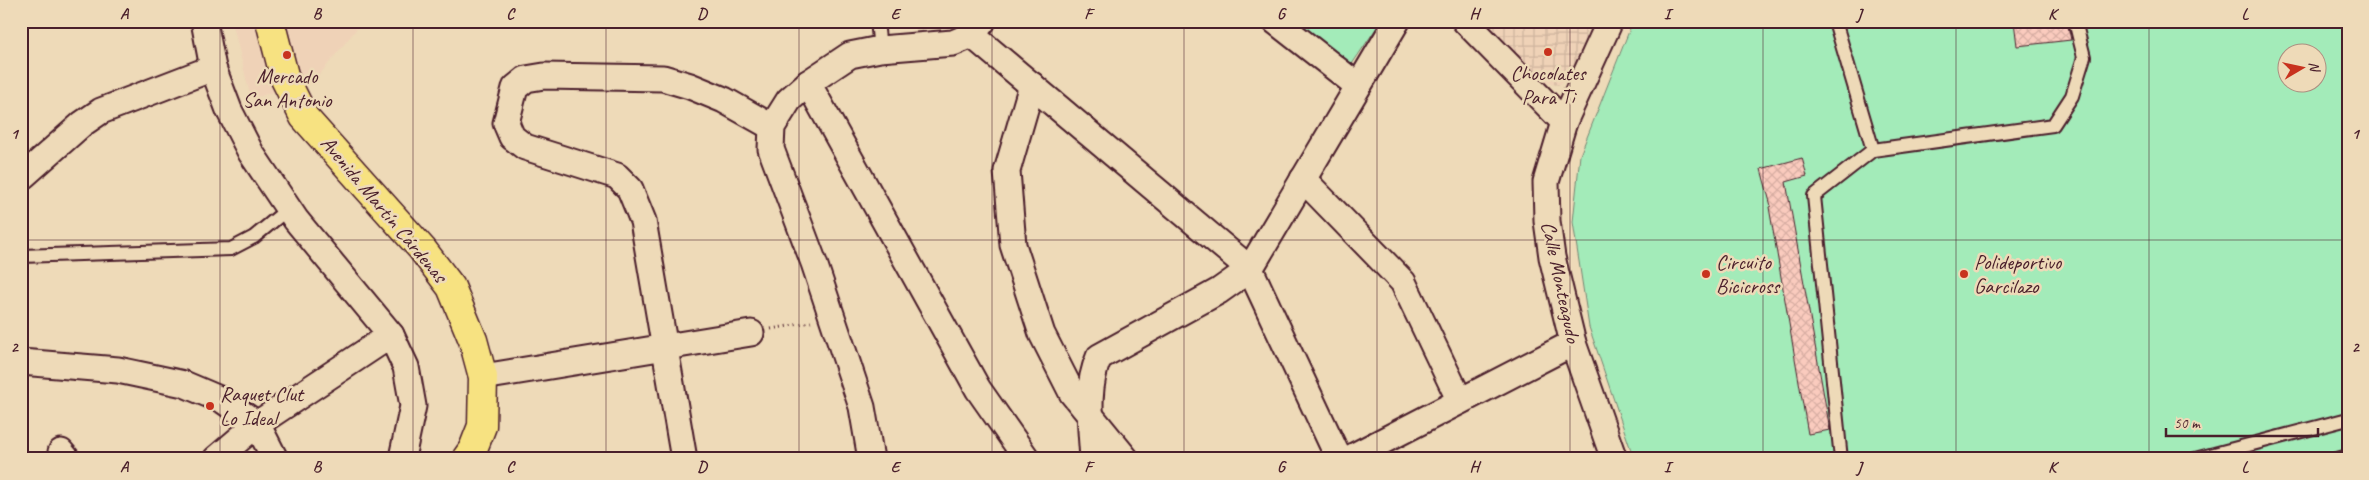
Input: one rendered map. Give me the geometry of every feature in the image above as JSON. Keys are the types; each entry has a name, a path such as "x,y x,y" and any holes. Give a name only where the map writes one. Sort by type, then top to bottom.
{"main road":[{"name":"Avenida Martín Cárdenas","path":"270,21 285,79 304,117 422,249 451,287 473,340 483,378 482,426 473,449 466,459"}],"street":[{"path":"204,21 213,68 229,110 251,153 296,220 391,335 406,367 414,406 403,453"},
{"path":"1275,21 1358,86"},
{"path":"1093,459 1090,388 1093,371 1099,357 1219,291 1250,269 1397,21"},
{"path":"1465,21 1564,122"},
{"name":"Calle Monteagudo","path":"1610,21 1564,122 1546,182 1546,221 1552,257 1573,343 1614,459"},
{"path":"871,459 862,406 771,149 772,127 789,100 808,83 850,55 880,49 953,43 978,28 1032,85 1250,269 1339,459"},
{"path":"21,178 82,124 101,111 213,68"},
{"path":"684,459 643,221 630,189 617,176 525,147 512,137 506,123 515,88 526,79 544,76 663,78 690,86 724,100 772,127"},
{"path":"808,83 969,374 1027,459"},
{"path":"1032,85 1007,171 1013,245 1042,334 1072,393 1126,459"},
{"path":"1303,179 1402,282 1460,401"},
{"path":"483,378 750,333"},
{"path":"216,459 257,424 391,335"},
{"path":"1348,459 1573,343"},
{"path":"21,362 118,370 184,384 224,400 257,424 275,459"}],"lane":[{"path":"877,21 880,49"},
{"path":"1836,21 1873,150"},
{"path":"1841,459 1814,196 1873,150 2053,125 2072,96 2084,57 2075,21"},
{"path":"21,256 231,249 254,237 289,208"},
{"path":"2195,459 2348,419"},
{"path":"2338,459 2348,456"}],"path":[{"path":"750,333 832,319"}],"shaded area":[{"name":"Mercado San Antonio","path":"232,21 363,21 316,79 251,99"},
{"name":"Chocolates Para Ti","path":"1486,21 1592,21 1570,77 1558,85 1547,83 1482,28"}],"green space":[{"path":"1294,21 1381,21 1350,67"},
{"name":"Polideportivo Garcilazo","path":"1633,21 2348,21 2348,459 1634,459 1589,327 1573,222 1580,155"}],"building":[{"path":"2014,21 2067,21 2071,40 2017,46"},
{"path":"1802,158 1807,176 1786,182 1830,430 1808,434 1769,207 1771,206 1761,169"}],"place":[{"name":"Chocolates Para Ti","path":"1548,52"},
{"name":"Mercado San Antonio","path":"287,55"},
{"name":"Circuito Bicicross","path":"1706,274"},
{"name":"Polideportivo Garcilazo","path":"1964,274"},
{"name":"Raquet Clut Lo Ideal","path":"210,406"}]}
